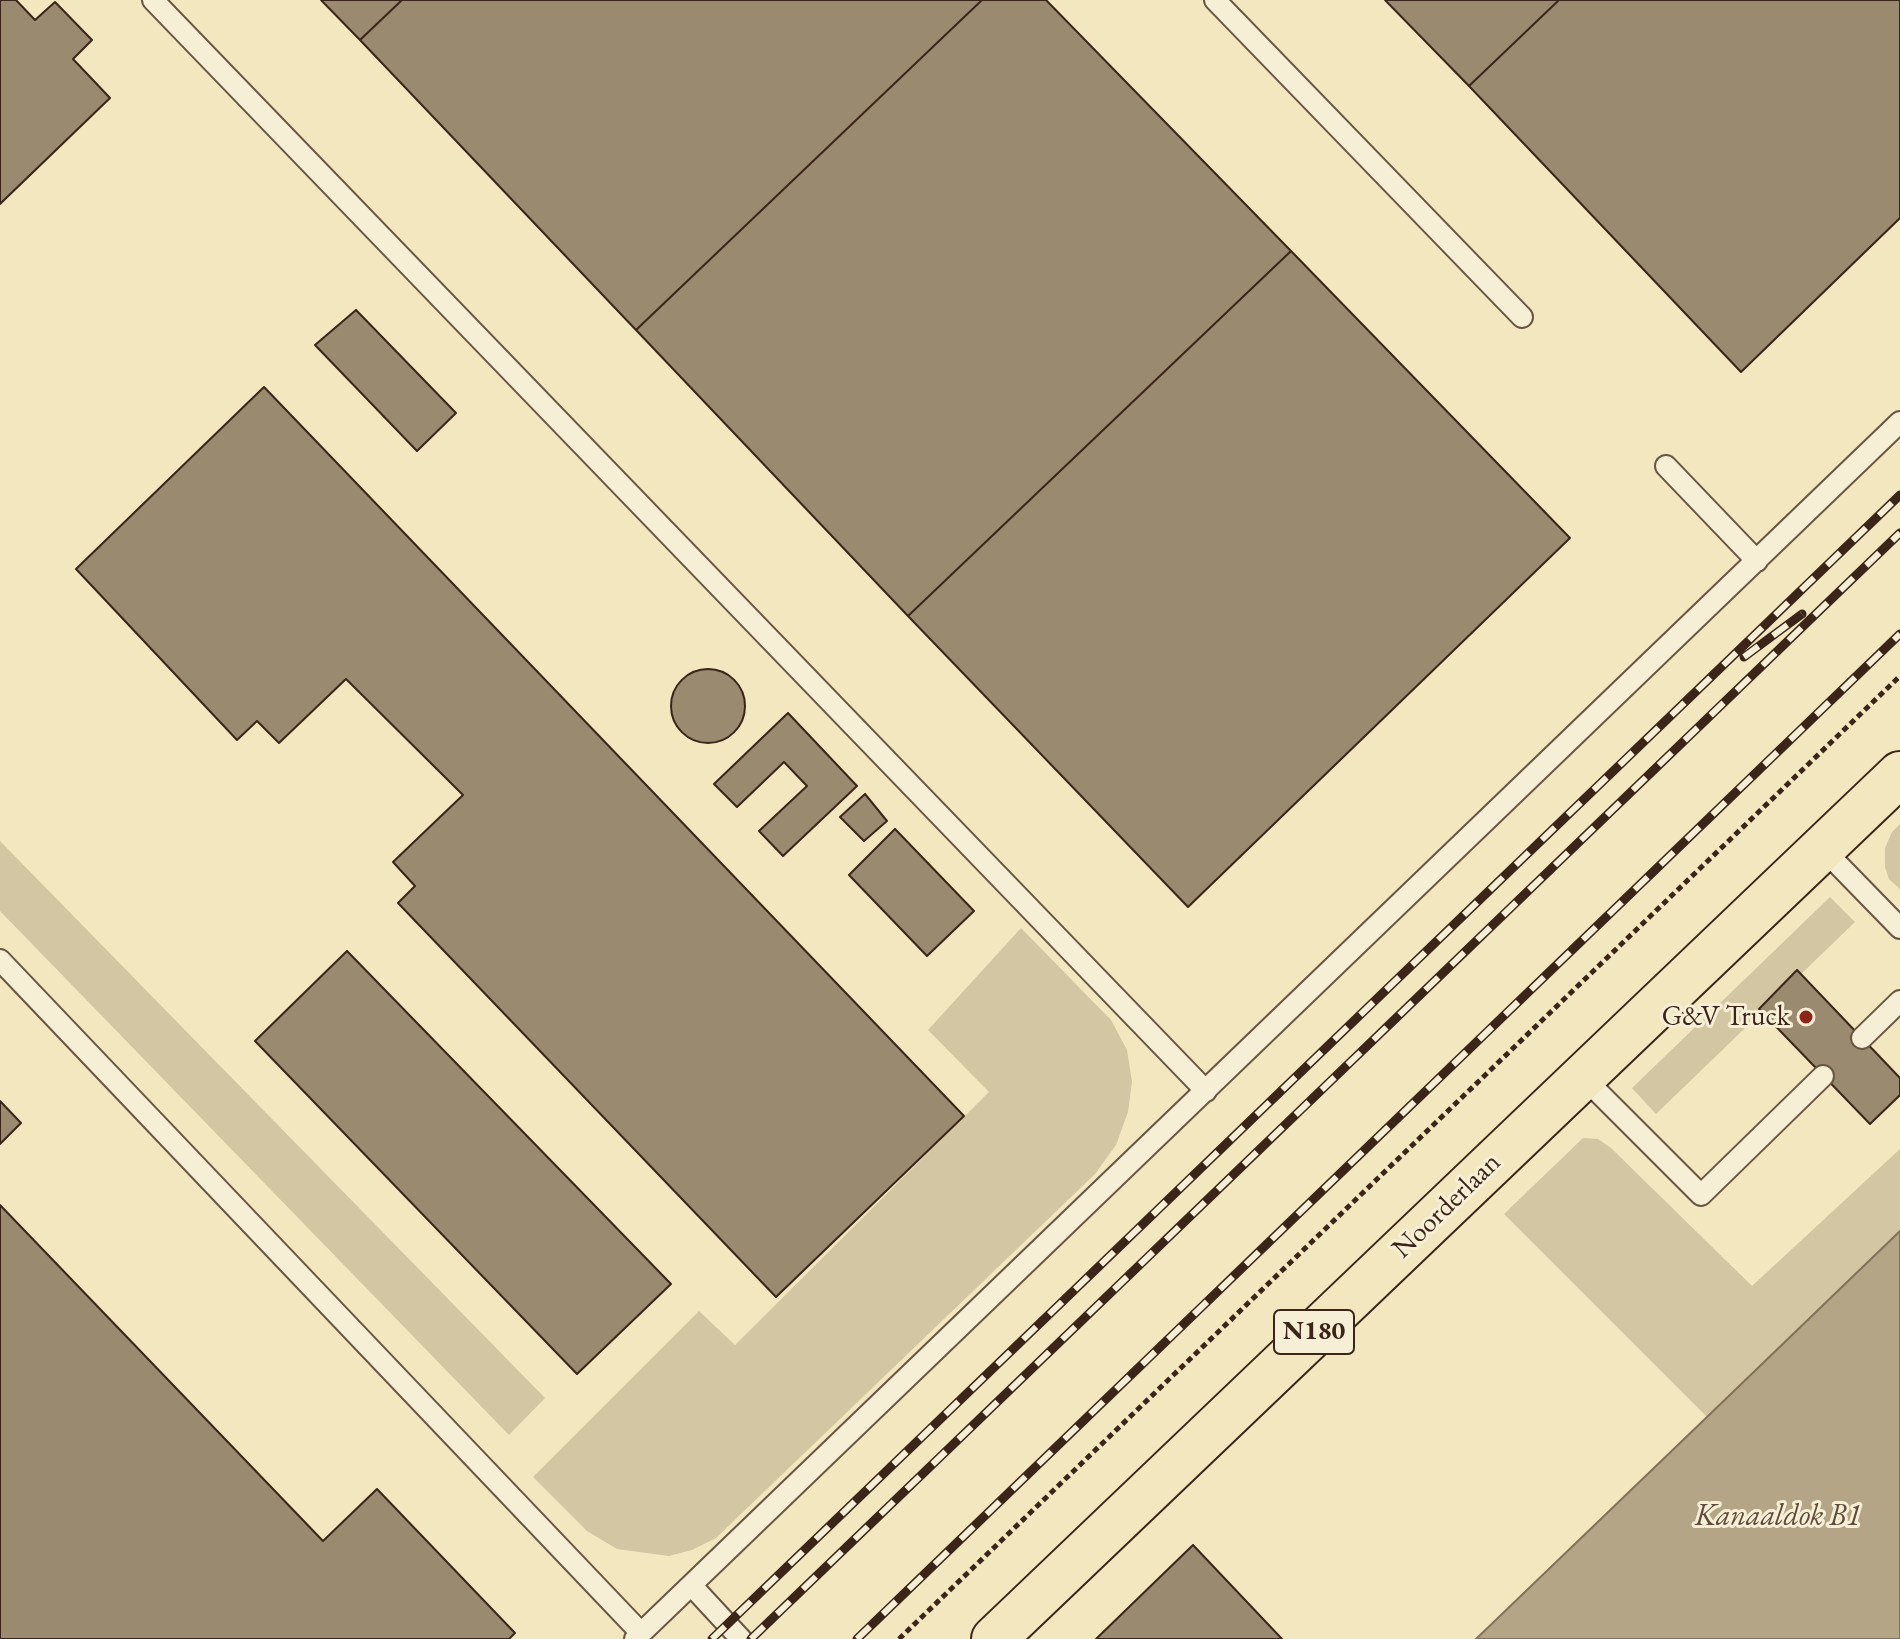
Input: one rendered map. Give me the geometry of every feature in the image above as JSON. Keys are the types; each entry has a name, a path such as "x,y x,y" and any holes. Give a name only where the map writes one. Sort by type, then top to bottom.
{"main road":[{"name":"Noorderlaan","path":"994,1639 1900,774"}],"lane":[{"path":"153,0 1206,1091"},
{"path":"1215,0 1522,317"},
{"path":"0,960 638,1636 1900,422"},
{"path":"1666,466 1757,561"},
{"path":"1823,849 1900,928"},
{"path":"1862,1038 1900,1001"},
{"path":"1582,1076 1701,1195 1823,1076"},
{"path":"692,1586 741,1639"}],"path":[{"path":"899,1639 1900,676"}],"shaded area":[{"path":"1900,824 1900,889 1889,879 1885,867 1885,848 1892,832"},
{"path":"0,841 545,1398 509,1435 0,911"},
{"path":"1830,897 1855,922 1656,1114 1632,1088"},
{"path":"1021,928 1111,1020 1127,1050 1132,1082 1128,1112 1116,1145 1095,1174 716,1538 692,1550 669,1556 617,1549 587,1531 533,1477 699,1311 735,1345 989,1092 928,1030"},
{"path":"1583,1138 1598,1139 1611,1148 1752,1286 1900,1149 1900,1231 1707,1417 1504,1214"}],"water":[{"name":"Kanaaldok B1","path":"1900,1231 1900,1639 1476,1639 1707,1417"}],"building":[{"path":"0,0 16,0 35,20 55,2 92,40 73,59 110,98 0,204"},
{"path":"321,0 402,0 360,40"},
{"path":"402,0 982,0 636,330 360,40"},
{"path":"982,0 1046,0 1291,251 908,616 636,330"},
{"path":"1385,0 1559,0 1469,86"},
{"path":"1559,0 1900,0 1900,218 1741,372 1469,86"},
{"path":"1291,251 1570,538 1188,907 908,616"},
{"path":"356,310 456,413 417,451 315,345"},
{"path":"264,387 964,1116 776,1297 398,903 415,886 393,862 463,795 346,679 279,743 257,721 237,740 76,569"},
{"path":"708,669 729,675 739,685 745,706 739,727 729,737 708,743 687,737 677,727 671,706 677,685 687,675"},
{"path":"788,713 857,786 783,856 759,831 807,786 784,762 737,807 714,784"},
{"path":"865,794 887,821 864,841 840,817"},
{"path":"895,829 974,911 927,956 849,875"},
{"path":"347,951 671,1284 577,1374 255,1041"},
{"path":"1797,970 1900,1078 1900,1095 1870,1124 1759,1009"},
{"path":"0,1101 21,1123 0,1144"},
{"path":"0,1205 323,1541 377,1489 515,1633 509,1639 0,1639"},
{"path":"1193,1545 1282,1639 1096,1639"}],"railway":[{"path":"712,1639 1900,495"},
{"path":"751,1639 1900,533"},
{"path":"1744,657 1802,614"},
{"path":"857,1639 1900,634"}],"place":[{"name":"G&V Truck","path":"1806,1017"}]}
